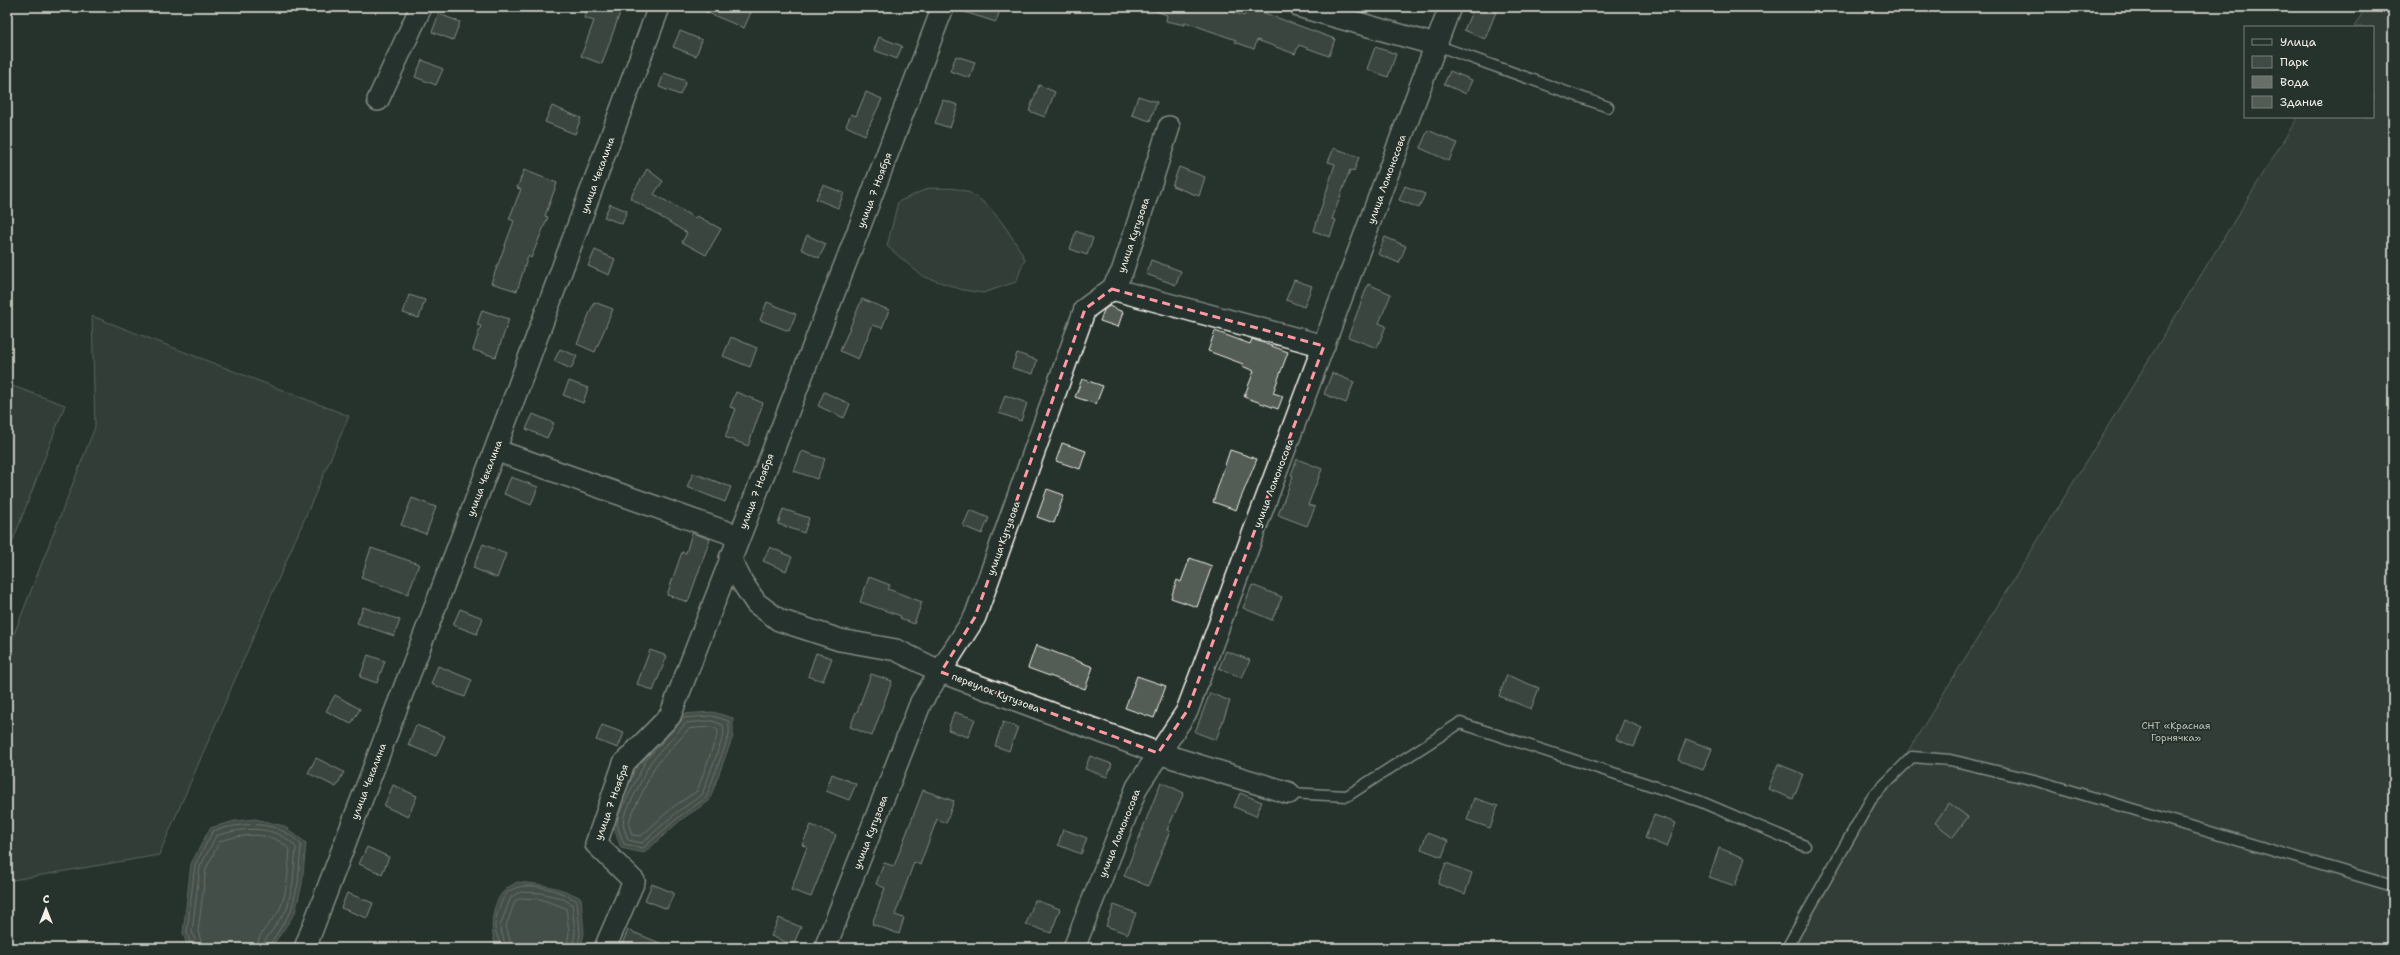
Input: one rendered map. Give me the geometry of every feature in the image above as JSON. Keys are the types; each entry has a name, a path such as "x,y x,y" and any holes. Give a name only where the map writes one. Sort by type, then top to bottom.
{"street":[{"path":"378,100 421,7"},
{"name":"улица Чекалина","path":"305,948 494,450 659,7"},
{"name":"улица 7 Ноября","path":"605,948 634,881 596,844 624,763 670,716 738,536 861,223 943,7"},
{"path":"1301,7 1436,45"},
{"name":"улица Ломоносова","path":"1074,948 1137,787 1158,753 1187,712 1450,7"},
{"name":"улица Кутузова","path":"825,948 921,702 975,617 1085,309 1112,290 1122,272 1169,128"},
{"path":"1112,290 1324,346"},
{"path":"494,450 738,536"},
{"name":"переулок Кутузова","path":"730,558 742,582 756,603 780,620 840,640 896,650 941,672 1158,753 1289,793"}],"lane":[{"path":"1436,45 1608,107"},
{"path":"1289,793 1347,796 1460,723 1699,801 1805,846"},
{"path":"1787,948 1874,796 1912,757 1950,760 2034,780 2393,886"}],"highlighted area":[{"path":"1112,289 1324,346 1187,711 1158,753 941,672 975,617 1085,309"}],"green space":[{"name":"СНТ «Красная Горнячка»","path":"2366,7 2393,7 2393,948 1787,948 2297,118 2374,118 2374,26 2355,26"},
{"path":"929,188 962,190 972,194 991,209 1007,229 1025,259 1016,282 983,293 963,290 922,276 887,246 898,202"},
{"path":"92,316 349,416 159,855 7,881 7,652 95,427"},
{"path":"7,384 65,405 7,556"}],"water":[{"path":"713,712 733,718 733,736 709,801 682,819 644,853 621,848 613,826 615,813 642,757 682,714"},
{"path":"255,819 284,826 306,843 302,884 295,913 271,948 188,948 183,933 191,864 210,828 235,821"},
{"path":"517,882 566,891 581,898 584,933 581,948 497,948 494,942 492,927 496,903 508,887"}],"building":[{"path":"588,7 622,7 602,64 581,56 594,21 584,18"},
{"path":"694,7 744,7 752,10 744,28"},
{"path":"958,7 1001,7 996,22 958,10"},
{"path":"1150,7 1218,7 1244,16 1248,7 1335,39 1329,56 1299,45 1295,54 1257,40 1254,49 1235,42 1236,40 1185,22 1185,25 1166,21 1167,15 1150,9"},
{"path":"1474,7 1498,7 1485,39 1464,30"},
{"path":"439,14 460,22 453,40 432,32"},
{"path":"680,31 702,40 696,56 673,47"},
{"path":"879,37 902,46 897,59 874,50"},
{"path":"1375,47 1396,54 1388,77 1367,69"},
{"path":"956,56 975,62 970,78 950,71"},
{"path":"422,60 443,69 436,85 415,77"},
{"path":"1450,71 1472,80 1466,94 1444,84"},
{"path":"664,73 686,81 680,95 659,87"},
{"path":"1039,85 1055,92 1045,117 1029,111"},
{"path":"866,92 882,99 865,135 846,126 851,114 856,116"},
{"path":"1138,96 1157,102 1150,121 1132,115"},
{"path":"943,100 958,105 950,128 935,123"},
{"path":"552,106 581,118 575,134 545,122"},
{"path":"1428,130 1457,143 1449,161 1420,148"},
{"path":"1334,148 1359,157 1354,171 1350,170 1332,219 1336,220 1330,237 1314,231 1335,164 1328,162"},
{"path":"1179,167 1205,177 1199,196 1172,186"},
{"path":"647,169 663,181 654,194 695,218 697,216 721,229 706,255 682,242 687,233 630,198"},
{"path":"524,170 557,183 545,216 548,217 531,258 528,256 517,291 491,283 514,221 509,219 521,189 517,188"},
{"path":"823,185 844,193 838,208 816,199"},
{"path":"1405,186 1425,194 1419,208 1399,200"},
{"path":"610,204 627,211 622,224 604,217"},
{"path":"1076,231 1093,238 1087,255 1070,249"},
{"path":"807,235 826,244 819,258 801,249"},
{"path":"1385,237 1406,246 1399,263 1378,254"},
{"path":"595,250 615,259 609,275 588,266"},
{"path":"1151,260 1181,271 1176,285 1146,274"},
{"path":"1294,280 1312,286 1304,307 1286,300"},
{"path":"1368,284 1391,294 1379,323 1386,326 1377,348 1348,337"},
{"path":"409,295 425,300 419,318 403,313"},
{"path":"862,299 889,310 882,328 873,325 858,359 840,351"},
{"path":"594,302 613,309 595,352 577,344"},
{"path":"767,302 796,314 789,331 760,320"},
{"path":"1109,306 1123,312 1118,327 1100,321 1104,310"},
{"path":"482,310 509,319 496,357 473,350 481,326 477,325"},
{"path":"1215,331 1250,344 1252,339 1288,352 1273,393 1283,396 1278,409 1244,397 1254,371 1242,366 1243,364 1208,351"},
{"path":"731,337 757,348 750,367 723,356"},
{"path":"560,349 577,356 571,369 554,361"},
{"path":"1017,353 1037,360 1033,374 1012,368"},
{"path":"1332,373 1354,382 1346,403 1324,394"},
{"path":"1082,379 1103,386 1096,404 1075,397"},
{"path":"569,381 588,388 583,403 563,395"},
{"path":"736,392 763,403 748,446 725,437 736,409 730,407"},
{"path":"824,392 850,404 844,418 818,406"},
{"path":"1005,395 1027,403 1021,421 999,413"},
{"path":"533,414 554,423 547,438 526,429"},
{"path":"1062,443 1086,451 1080,469 1056,461"},
{"path":"1230,450 1257,459 1236,510 1213,502"},
{"path":"802,451 825,459 817,479 794,471"},
{"path":"1297,459 1322,469 1308,505 1315,507 1307,526 1278,515 1293,476 1291,475"},
{"path":"693,473 731,487 725,502 687,487"},
{"path":"511,477 538,487 531,505 504,494"},
{"path":"1047,489 1064,495 1054,523 1037,517"},
{"path":"412,498 436,507 426,534 401,525"},
{"path":"783,509 809,518 804,533 778,524"},
{"path":"970,510 989,518 982,534 963,526"},
{"path":"692,533 710,539 688,602 667,595 682,552 686,553"},
{"path":"483,544 506,554 497,578 473,568"},
{"path":"770,547 792,557 786,571 763,561"},
{"path":"371,548 419,564 408,594 361,578"},
{"path":"1190,558 1212,566 1197,607 1171,598 1177,580 1181,582"},
{"path":"869,577 890,585 888,589 922,602 914,624 900,618 901,616 860,602"},
{"path":"1252,585 1282,597 1272,620 1243,608"},
{"path":"363,607 400,620 394,636 357,623"},
{"path":"460,609 483,618 477,634 453,625"},
{"path":"1036,645 1093,667 1085,689 1028,668"},
{"path":"650,650 667,656 653,691 637,684"},
{"path":"1226,651 1250,660 1242,678 1219,668"},
{"path":"816,653 832,658 823,681 808,676"},
{"path":"368,655 385,661 377,683 360,677"},
{"path":"438,666 472,680 465,697 431,684"},
{"path":"871,674 892,681 872,736 850,727"},
{"path":"1507,675 1539,688 1531,709 1499,696"},
{"path":"1137,676 1166,686 1154,718 1125,708"},
{"path":"1210,693 1230,701 1216,740 1195,732"},
{"path":"335,695 360,709 351,724 326,711"},
{"path":"954,712 975,719 968,737 948,730"},
{"path":"1624,720 1642,728 1634,747 1616,739"},
{"path":"1003,722 1018,727 1009,751 995,746"},
{"path":"416,725 445,736 436,756 408,745"},
{"path":"602,725 624,733 618,748 596,740"},
{"path":"1686,739 1712,749 1703,770 1678,760"},
{"path":"1090,756 1112,764 1107,777 1085,769"},
{"path":"316,758 344,772 336,787 308,773"},
{"path":"1778,764 1803,774 1793,799 1768,789"},
{"path":"832,774 856,784 849,800 826,791"},
{"path":"1161,782 1184,793 1167,830 1170,831 1148,886 1124,876"},
{"path":"393,785 417,796 408,817 384,806"},
{"path":"923,790 954,801 946,823 937,819 920,865 914,862 895,915 904,918 899,934 872,924 885,888 876,884 884,863 894,866"},
{"path":"1240,793 1262,802 1256,816 1234,807"},
{"path":"1474,798 1498,806 1490,828 1467,820"},
{"path":"1949,803 1968,817 1953,837 1935,823"},
{"path":"1654,815 1676,823 1667,847 1645,838"},
{"path":"811,825 836,835 811,897 791,890 807,847 802,845"},
{"path":"1063,829 1087,838 1081,854 1058,845"},
{"path":"1427,833 1448,841 1442,857 1421,849"},
{"path":"367,847 389,857 382,874 359,864"},
{"path":"1719,848 1745,858 1735,886 1709,877"},
{"path":"1446,863 1472,873 1465,894 1438,884"},
{"path":"652,884 674,893 667,909 645,900"},
{"path":"347,893 373,903 367,918 341,908"},
{"path":"1035,900 1060,909 1051,933 1026,924"},
{"path":"1114,905 1136,913 1128,934 1106,926"},
{"path":"779,918 801,927 793,945 771,936"},
{"path":"628,930 672,948 632,948 622,944"}]}
